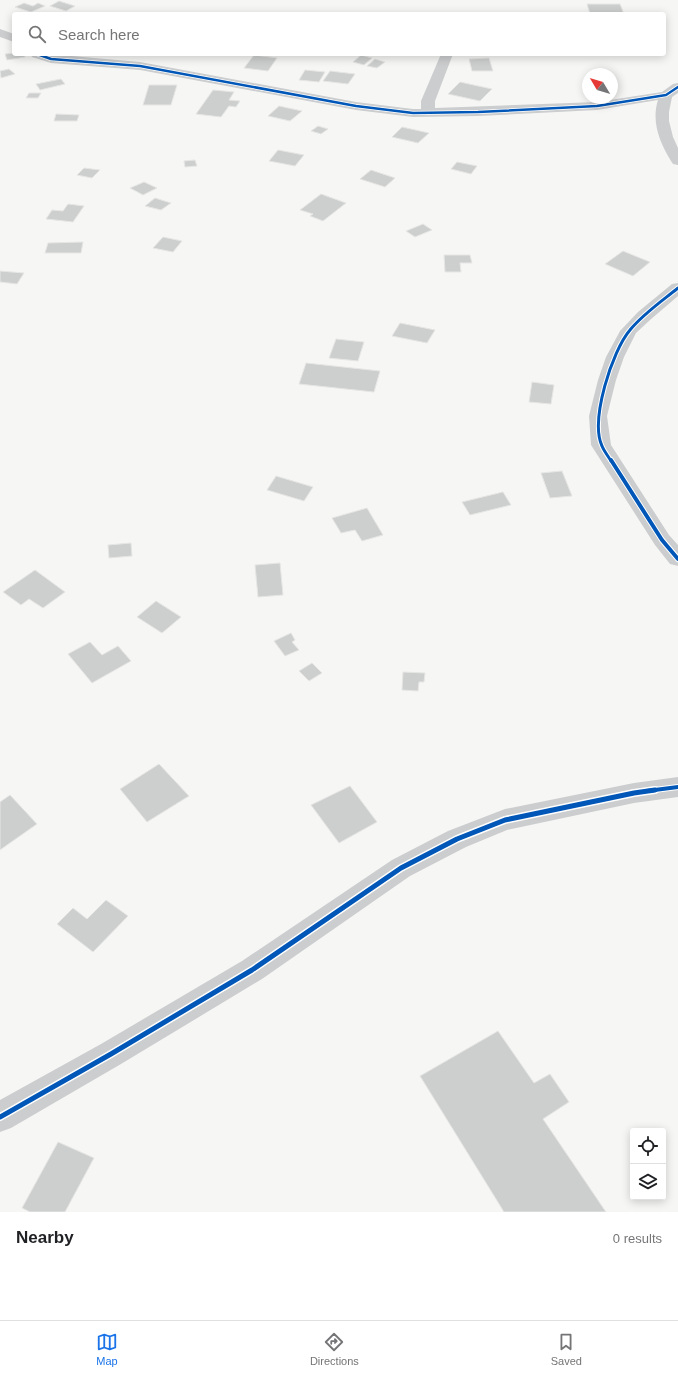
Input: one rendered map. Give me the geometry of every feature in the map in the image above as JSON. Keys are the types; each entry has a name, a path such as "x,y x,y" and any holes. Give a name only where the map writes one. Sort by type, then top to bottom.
{"street":[{"path":"0,32 12,37"},
{"path":"44,56 155,69 392,111 478,112 597,106 672,91"},
{"path":"82,56 97,62"},
{"path":"428,112 428,101 446,56"},
{"path":"672,91 662,104 662,125 671,151 678,162"},
{"path":"678,288 644,316 629,331 616,357 607,380 598,416 601,444 662,540 678,560"},
{"path":"0,1117 111,1054 252,970 401,868 457,838 505,820 634,794 678,787"}],"building":[{"path":"59,1 75,6 66,11 50,6"},
{"path":"24,3 33,6 38,3 45,6 31,12 15,7"},
{"path":"587,4 620,4 623,12 589,12"},
{"path":"12,53 12,56 25,57 7,60 5,54"},
{"path":"253,56 277,58 268,71 244,68"},
{"path":"360,56 372,58 364,65 353,62"},
{"path":"489,58 493,71 472,71 469,59"},
{"path":"375,59 385,62 377,68 367,66"},
{"path":"9,69 15,74 1,78 0,71"},
{"path":"305,70 325,72 319,82 299,80"},
{"path":"330,71 355,74 348,84 323,81"},
{"path":"61,79 65,84 40,90 36,84"},
{"path":"460,82 492,89 480,101 448,94"},
{"path":"149,85 177,85 171,105 143,105"},
{"path":"213,90 234,92 229,100 240,101 236,107 229,106 221,117 196,114"},
{"path":"29,93 41,93 38,98 26,98"},
{"path":"279,106 302,111 290,121 268,116"},
{"path":"56,114 79,115 77,121 54,121"},
{"path":"318,126 328,129 321,134 311,131"},
{"path":"402,127 429,133 418,143 392,137"},
{"path":"278,150 304,155 295,166 269,161"},
{"path":"195,160 197,166 185,167 184,161"},
{"path":"457,162 477,166 471,174 451,169"},
{"path":"84,168 100,170 92,178 77,175"},
{"path":"371,170 395,178 385,187 360,179"},
{"path":"144,182 157,188 143,195 130,188"},
{"path":"321,194 346,203 323,221 310,216 313,214 300,210"},
{"path":"155,198 171,203 161,210 145,206"},
{"path":"68,204 84,206 73,222 46,219 52,210 63,211"},
{"path":"423,224 432,230 415,237 406,231"},
{"path":"163,237 182,241 173,252 153,248"},
{"path":"83,242 81,253 45,253 48,243"},
{"path":"623,251 650,262 633,276 605,264"},
{"path":"444,255 470,255 472,263 460,263 461,272 445,272"},
{"path":"0,271 24,273 17,284 0,282"},
{"path":"400,323 435,330 427,343 392,336"},
{"path":"336,339 364,342 358,361 329,358"},
{"path":"306,363 380,371 374,392 299,384"},
{"path":"532,382 554,385 551,404 529,402"},
{"path":"562,471 572,496 550,498 541,473"},
{"path":"276,476 313,487 304,501 267,490"},
{"path":"503,492 511,505 470,515 462,502"},
{"path":"367,508 383,535 362,541 355,530 341,533 332,518"},
{"path":"131,543 132,556 109,558 108,545"},
{"path":"280,563 283,595 258,597 255,565"},
{"path":"35,570 65,592 43,608 29,599 21,605 3,592"},
{"path":"156,601 181,617 162,633 137,617"},
{"path":"291,633 295,640 292,642 299,650 285,656 274,641"},
{"path":"90,642 102,655 118,646 131,661 92,683 68,654"},
{"path":"312,663 322,673 309,681 299,671"},
{"path":"403,672 425,673 424,682 419,682 418,691 402,690"},
{"path":"159,764 189,796 147,822 120,789"},
{"path":"350,786 377,822 339,843 311,805"},
{"path":"10,795 37,824 0,850 0,802"},
{"path":"106,900 128,916 93,952 57,924 73,908 87,919"},
{"path":"498,1031 534,1083 550,1074 569,1102 543,1119 606,1212 504,1212 420,1076"},
{"path":"58,1142 94,1158 65,1212 30,1212 22,1208"}],"cycle path":[{"path":"43,56 51,59 140,66 356,106 413,113 478,112 597,106 666,95 678,87"},
{"path":"678,288 644,316 629,331 615,357 607,380 598,416 601,445 662,540 678,559"},
{"path":"0,1117 111,1054 252,970 401,868 457,839 505,820 634,793 678,787"}]}
